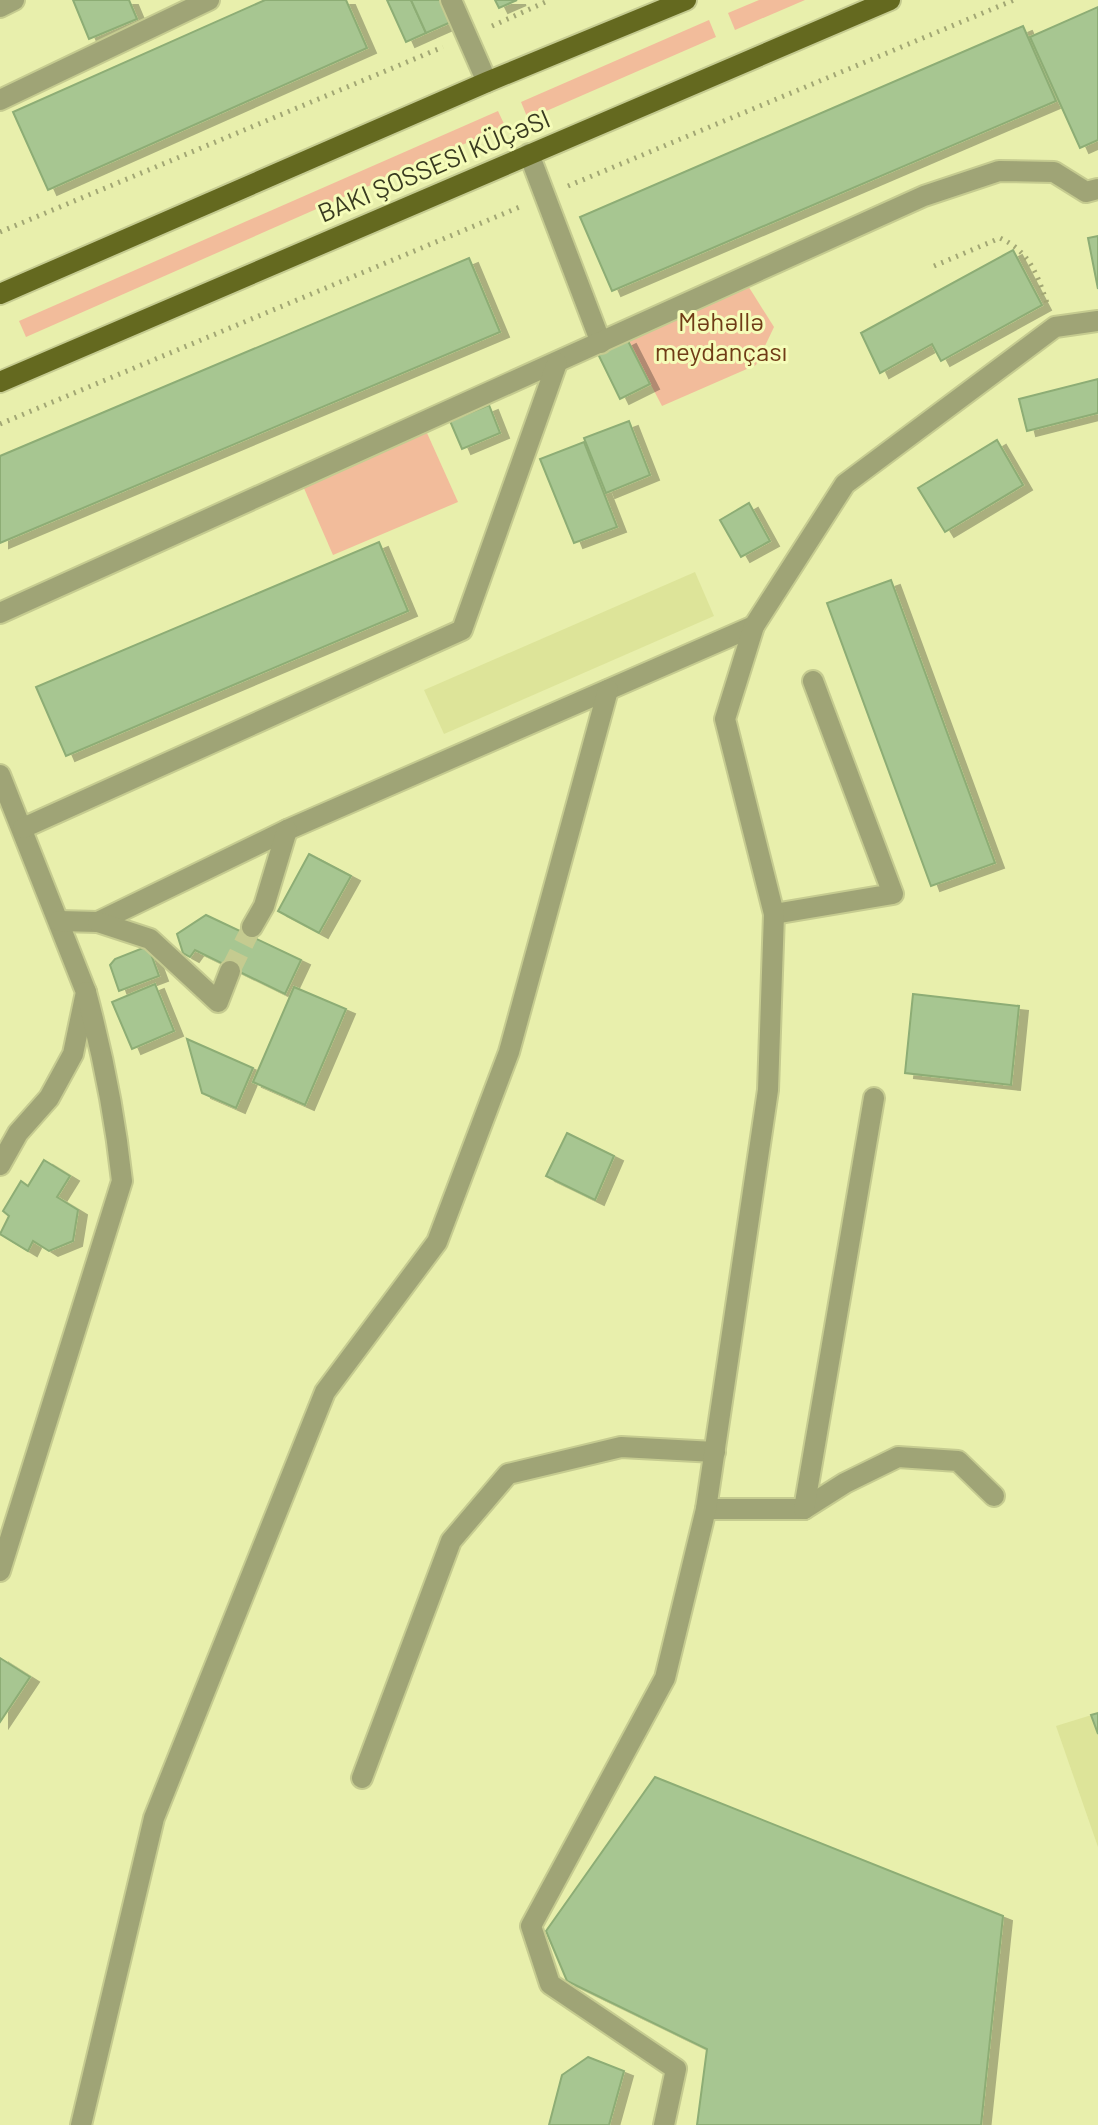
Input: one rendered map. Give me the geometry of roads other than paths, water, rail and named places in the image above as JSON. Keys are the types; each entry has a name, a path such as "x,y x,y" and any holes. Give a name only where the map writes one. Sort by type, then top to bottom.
{"main road":[{"path":"0,294 487,82 686,0"},
{"path":"0,382 890,0"}],"street":[{"path":"0,7 14,0"},
{"path":"0,100 209,0"},
{"path":"451,0 487,82"},
{"path":"529,154 601,343"},
{"path":"0,613 924,196 999,171 1054,172 1086,192 1098,189"},
{"path":"664,2125 676,2069 550,1984 531,1926 665,1678 706,1509 768,1090 774,914 725,719 754,626 845,484 1055,327 1098,321"},
{"path":"23,828 462,630 557,363"},
{"path":"98,922 287,830 754,626"},
{"path":"774,914 893,894 813,681"},
{"path":"81,2125 154,1818 325,1392 437,1242 509,1052 608,690"},
{"path":"0,775 5,799 23,828 86,992 103,1054 122,1181 0,1571"},
{"path":"252,927 264,906 287,830"},
{"path":"59,921 98,922 150,939 218,1002 230,971"},
{"path":"0,1165 9,1135 49,1098 73,1054 86,992"},
{"path":"804,1509 874,1098"},
{"path":"362,1778 451,1541 508,1474 621,1447 715,1452"},
{"path":"706,1509 804,1509 845,1483 898,1457 958,1461 994,1496"}],"tunnel":[{"path":"230,971 252,927"}],"park label":[{"name":"Məhəllə meydançası","path":"721,337"}]}
